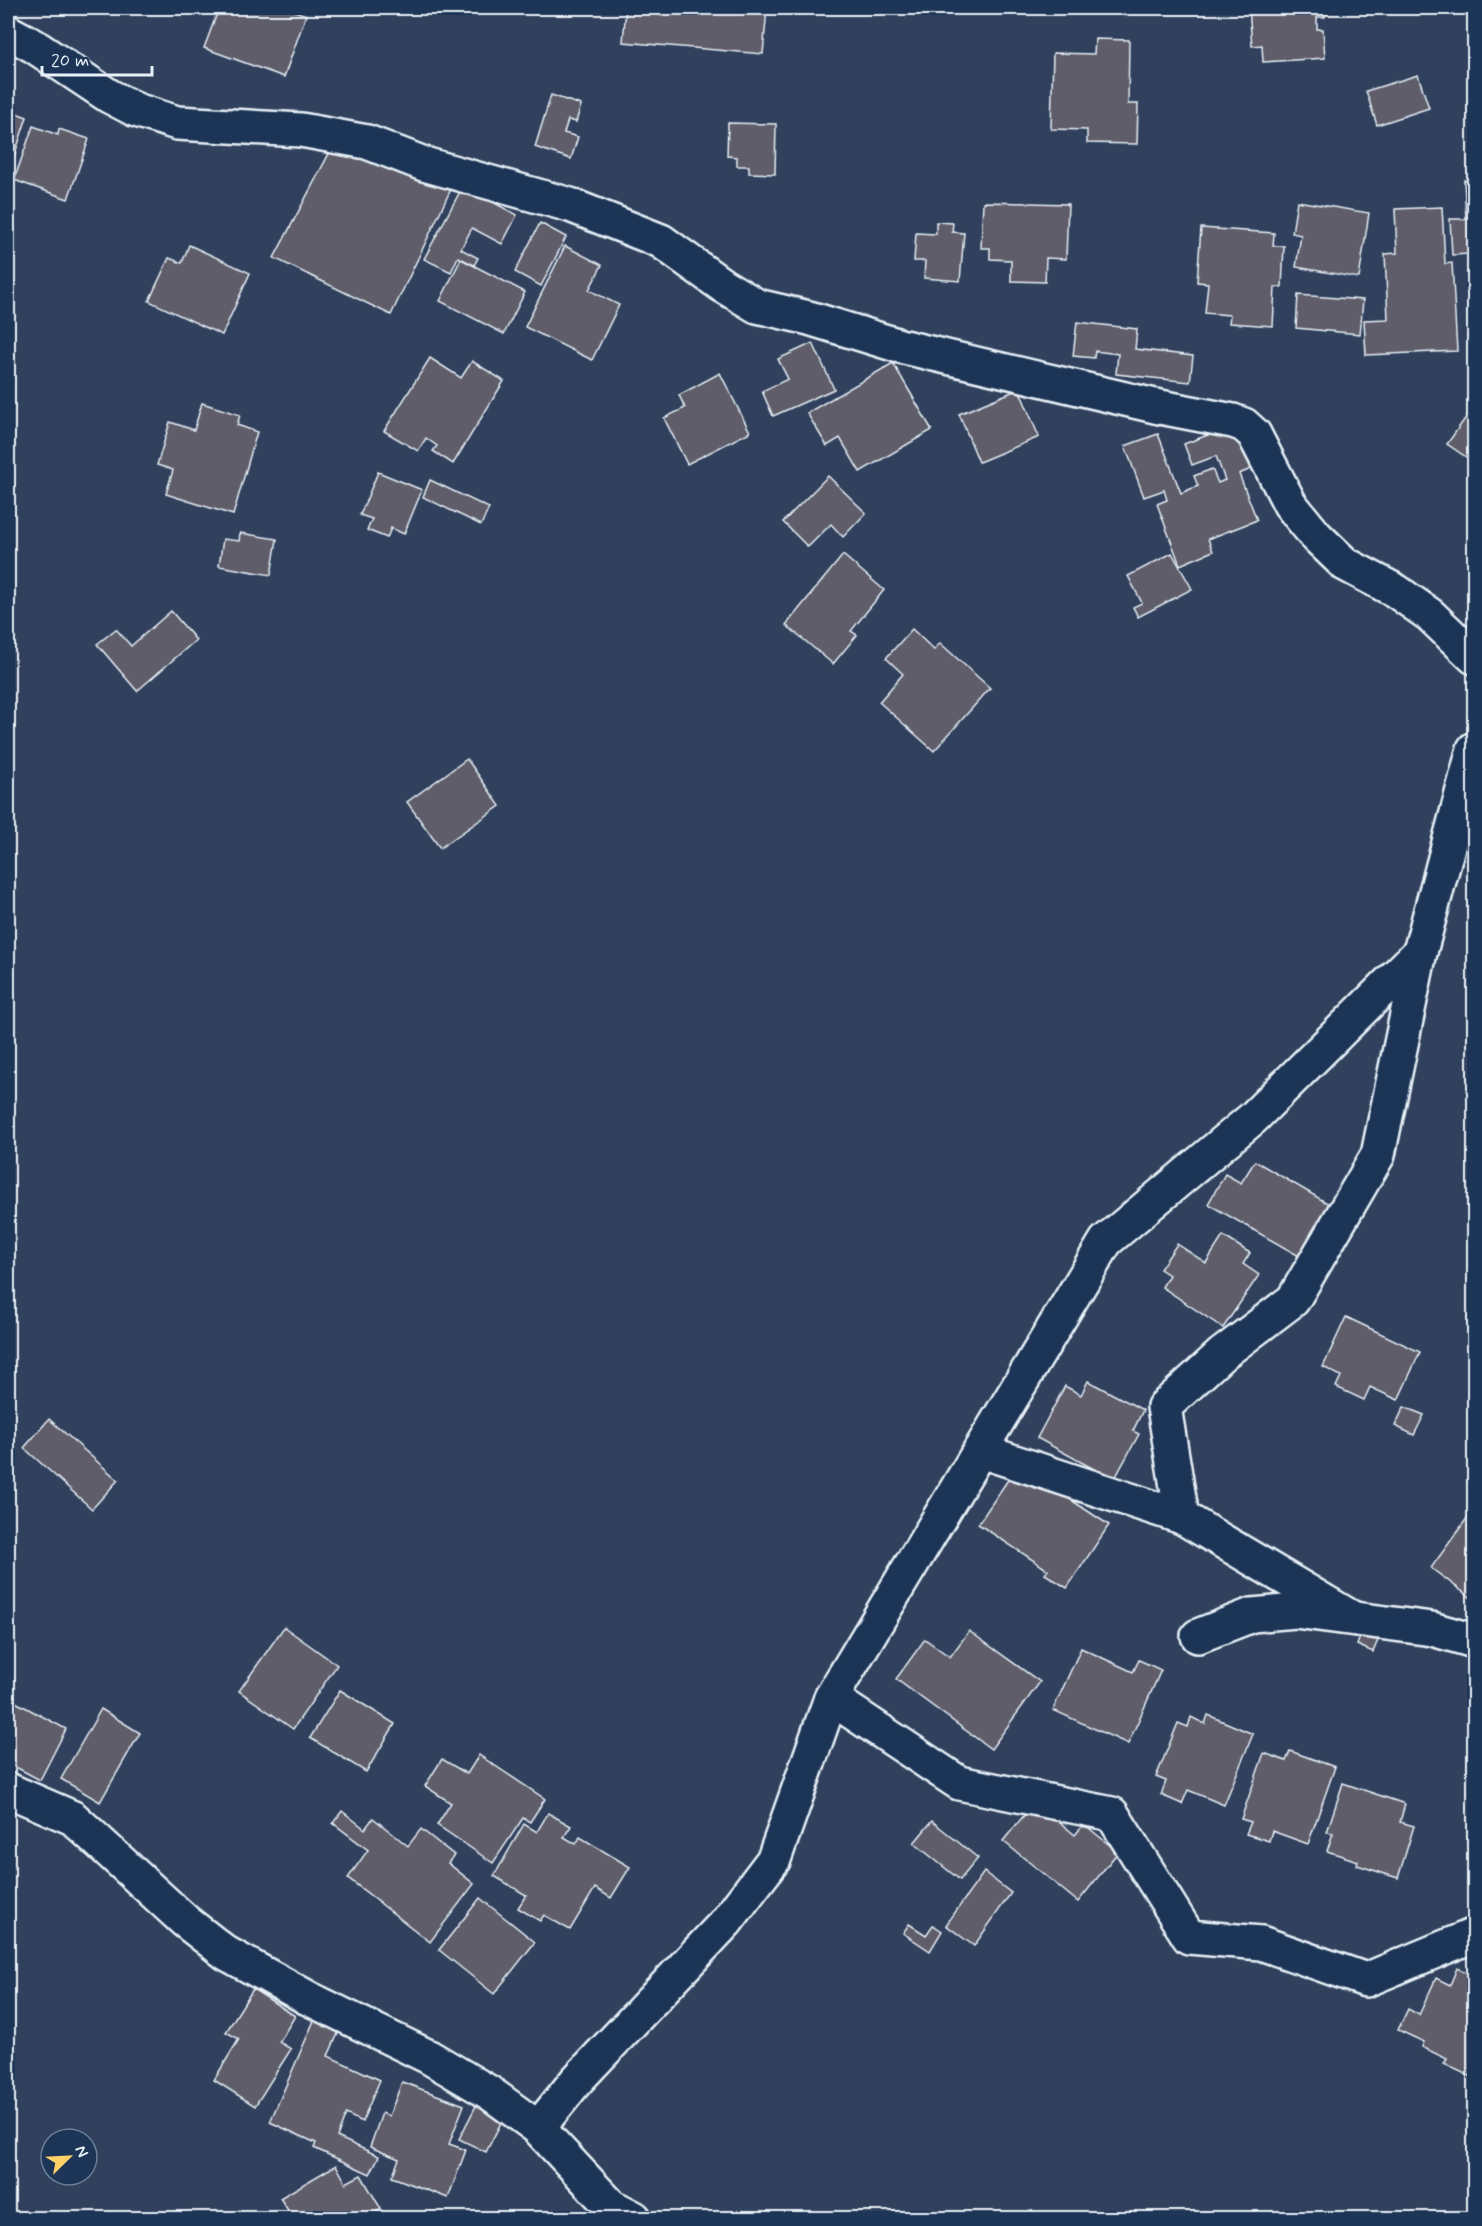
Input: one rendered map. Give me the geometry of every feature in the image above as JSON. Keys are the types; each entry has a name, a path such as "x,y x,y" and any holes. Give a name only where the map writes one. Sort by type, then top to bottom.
{"street":[{"path":"8,32 34,46 109,96 136,110 177,123 301,130 367,142 424,164 570,205 661,241 722,285 757,306 809,318 900,346 1244,425 1254,434 1290,504 1316,536 1346,564 1396,591 1430,615 1474,657"},
{"path":"1182,1517 1164,1407 1222,1354 1293,1300 1378,1155 1420,952 1474,749"},
{"path":"538,2127 576,2081 726,1922 774,1859 831,1698 1107,1241 1253,1118 1420,952"},
{"path":"981,1451 1182,1517 1352,1618"},
{"path":"1198,1636 1252,1615 1295,1611 1431,1629 1474,1641"},
{"path":"831,1698 959,1784 1112,1815 1189,1937 1261,1943 1366,1980 1474,1935"},
{"path":"8,1790 73,1818 185,1921 226,1953 308,1998 429,2057 490,2093 538,2127 611,2206 634,2218"}],"building":[{"path":"219,8 286,8 306,15 284,77 204,48"},
{"path":"626,8 767,8 763,54 623,42"},
{"path":"1249,8 1324,8 1325,17 1317,17 1317,29 1323,29 1325,58 1263,62 1262,45 1252,46"},
{"path":"1095,39 1129,40 1128,104 1138,104 1137,144 1087,143 1087,130 1051,129 1053,53 1094,54"},
{"path":"1418,75 1429,108 1377,125 1366,91"},
{"path":"551,95 581,105 576,122 568,120 564,133 578,137 571,159 535,147"},
{"path":"8,110 27,117 8,175"},
{"path":"728,123 776,124 775,174 749,173 749,166 737,166 737,157 727,156"},
{"path":"33,126 58,135 59,129 89,139 68,199 14,180"},
{"path":"332,148 451,189 391,315 274,258"},
{"path":"1464,180 1474,180 1474,278 1470,278 1469,254 1452,255 1450,219 1466,219"},
{"path":"463,186 517,215 502,244 472,228 461,249 478,258 474,265 458,257 451,272 424,259"},
{"path":"1297,201 1369,213 1359,278 1296,267 1301,235 1292,233"},
{"path":"983,202 1068,204 1066,259 1046,258 1045,282 1011,281 1011,260 990,259 990,248 981,248"},
{"path":"1442,207 1445,264 1452,263 1457,351 1366,355 1364,320 1388,319 1385,254 1397,253 1395,209"},
{"path":"936,222 953,223 952,232 964,233 960,281 924,278 925,261 914,261 916,233 936,234"},
{"path":"540,223 566,237 541,286 515,272"},
{"path":"1201,228 1274,233 1273,246 1284,246 1282,287 1275,287 1273,326 1229,323 1230,315 1205,313 1208,283 1197,282"},
{"path":"189,245 250,273 222,335 149,301 169,258 182,263"},
{"path":"565,246 602,265 589,290 619,305 592,360 525,327"},
{"path":"461,259 525,292 504,334 440,301"},
{"path":"1298,295 1363,300 1360,334 1296,328"},
{"path":"1077,322 1137,329 1135,349 1193,356 1190,382 1116,374 1118,354 1095,351 1094,358 1073,356"},
{"path":"813,343 834,389 773,416 762,391 788,379 778,359"},
{"path":"430,358 461,378 472,361 504,381 453,464 433,451 437,446 426,438 418,451 384,431"},
{"path":"893,363 932,430 860,472 840,438 827,446 807,413"},
{"path":"720,373 750,432 687,464 664,418 685,408 679,395"},
{"path":"1019,389 1039,437 979,462 959,414"},
{"path":"202,403 240,415 237,425 257,432 233,515 166,494 173,470 157,465 170,422 194,430"},
{"path":"1474,406 1474,445 1466,457 1447,444"},
{"path":"1234,425 1251,469 1239,474 1257,520 1208,539 1213,551 1180,565 1157,504 1167,500 1164,490 1144,497 1125,446 1158,434 1181,493 1198,486 1194,476 1212,469 1218,483 1225,480 1216,456 1192,465 1184,444"},
{"path":"378,472 422,490 404,534 391,528 387,538 367,530 372,519 360,515"},
{"path":"828,476 866,513 843,537 831,524 808,547 783,522"},
{"path":"430,480 489,508 481,525 423,497"},
{"path":"240,533 277,539 271,575 219,566 223,539 239,541"},
{"path":"1172,553 1192,589 1138,617 1133,607 1142,603 1128,576"},
{"path":"843,555 884,590 851,631 857,635 833,664 786,625"},
{"path":"171,611 196,640 137,691 97,644 116,629 131,646"},
{"path":"912,629 934,650 940,643 990,688 934,751 879,702 903,674 886,658"},
{"path":"467,759 500,806 440,848 407,802"},
{"path":"1255,1161 1329,1204 1299,1256 1208,1204 1225,1174 1241,1183"},
{"path":"1223,1236 1250,1253 1243,1264 1259,1275 1223,1328 1162,1287 1169,1275 1160,1269 1177,1244 1206,1263"},
{"path":"1346,1317 1420,1352 1398,1400 1370,1387 1364,1400 1336,1387 1341,1376 1323,1367"},
{"path":"1088,1381 1143,1410 1133,1431 1139,1434 1114,1480 1037,1438 1065,1386 1081,1395"},
{"path":"1404,1407 1424,1415 1414,1435 1395,1426"},
{"path":"49,1419 118,1480 92,1509 24,1448"},
{"path":"1018,1465 1109,1525 1067,1588 1045,1574 1048,1570 978,1524"},
{"path":"1474,1511 1474,1600 1431,1568"},
{"path":"284,1627 337,1665 293,1729 239,1691"},
{"path":"969,1631 1040,1682 991,1749 896,1679 925,1639 950,1657"},
{"path":"1362,1631 1379,1638 1373,1652 1357,1645"},
{"path":"1081,1648 1133,1672 1139,1660 1161,1670 1128,1744 1053,1710"},
{"path":"340,1690 395,1724 366,1772 310,1738"},
{"path":"8,1698 66,1729 40,1780 8,1763"},
{"path":"101,1709 140,1733 100,1802 61,1779"},
{"path":"1208,1715 1253,1734 1224,1805 1188,1790 1182,1804 1161,1795 1166,1781 1156,1777 1178,1723 1188,1727 1191,1717 1205,1724"},
{"path":"1290,1751 1335,1767 1308,1844 1272,1831 1269,1841 1246,1834 1251,1822 1241,1819 1264,1753 1286,1761"},
{"path":"479,1755 545,1799 530,1822 523,1818 493,1863 437,1825 451,1803 425,1786 442,1759 467,1774"},
{"path":"1343,1783 1405,1804 1400,1822 1414,1826 1398,1878 1357,1865 1358,1861 1327,1851 1333,1833 1327,1832"},
{"path":"1035,1802 1075,1835 1084,1824 1118,1852 1078,1902 1003,1841"},
{"path":"342,1811 365,1829 373,1818 408,1846 421,1829 454,1855 448,1863 474,1884 430,1942 348,1878 368,1850 333,1823"},
{"path":"548,1813 571,1826 564,1837 576,1844 580,1837 630,1867 611,1898 595,1888 570,1930 544,1915 540,1921 518,1908 526,1895 494,1876 524,1824 537,1832"},
{"path":"932,1821 978,1858 960,1880 914,1843"},
{"path":"984,1872 1011,1893 974,1946 946,1925"},
{"path":"480,1898 535,1942 494,1994 439,1950"},
{"path":"909,1924 926,1935 933,1925 942,1931 930,1951 903,1933"},
{"path":"1457,1968 1474,1976 1474,2078 1444,2064 1447,2059 1422,2047 1424,2042 1398,2030 1408,2009 1419,2015 1436,1978 1450,1985"},
{"path":"253,1989 295,2016 279,2042 291,2049 255,2106 214,2080 239,2039 226,2032"},
{"path":"316,2016 341,2027 328,2056 380,2080 362,2122 346,2114 337,2137 379,2156 370,2174 314,2148 316,2143 270,2122"},
{"path":"402,2082 464,2105 449,2144 466,2150 448,2198 392,2177 399,2159 370,2147 382,2113 389,2116"},
{"path":"480,2098 507,2111 486,2152 459,2139"},
{"path":"336,2165 346,2183 361,2175 381,2209 370,2218 293,2218 280,2198"}]}
